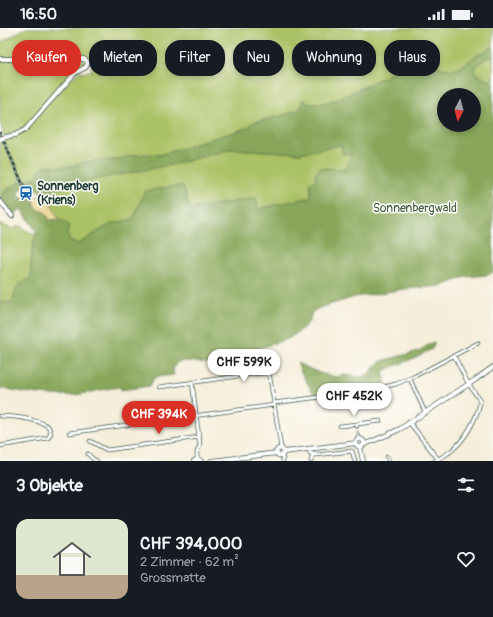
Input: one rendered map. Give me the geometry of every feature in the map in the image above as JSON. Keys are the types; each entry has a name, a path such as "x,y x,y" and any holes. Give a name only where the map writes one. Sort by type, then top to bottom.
{"main road":[{"path":"0,60 84,59 88,63 86,67 75,73 25,130 15,135 0,139"},
{"path":"0,201 12,216"},
{"path":"359,439 357,446 362,446 372,440 389,434 469,384 493,366"},
{"path":"211,461 309,448 359,439 372,440"},
{"path":"359,439 363,442 363,461"}],"street":[{"path":"69,433 127,426 382,388 410,379 478,343"},
{"path":"409,422 437,460 457,446 468,429 479,406 479,399 454,356"},
{"path":"159,387 268,372 271,374 282,461"},
{"path":"410,379 425,412"},
{"path":"192,382 200,437 197,460"},
{"path":"0,416 22,418 47,425 49,427 50,436 48,438 0,446"},
{"path":"340,426 380,421"},
{"path":"90,441 107,450 200,437"},
{"path":"309,448 310,452 313,454"},
{"path":"313,454 352,451 355,461"},
{"path":"88,454 97,461"},
{"path":"311,461 313,454"},
{"path":"387,457 389,461"}],"green space":[{"path":"26,28 493,28 493,47 477,55 460,68 452,70 440,68 440,40 384,40 384,76 386,76 338,99 324,103 308,104 306,101 302,100 301,107 298,110 281,116 254,122 247,128 160,155 145,154 113,160 84,162 72,166 59,167 48,165 40,168 37,177 23,182 3,139 19,134 73,77 81,76 81,71 82,73 89,71 89,76 157,76 157,40 89,40 89,61 88,59 81,58 81,40 12,40 12,59 0,59 0,43"},
{"name":"Sonnenbergwald","path":"493,47 493,57 482,61 474,71 476,74 490,81 493,79 493,272 488,275 465,277 442,286 405,289 355,297 319,308 312,312 309,322 300,331 288,339 210,363 186,361 177,362 173,369 174,375 155,377 149,386 121,390 121,387 103,389 75,395 37,394 0,388 0,303 12,302 17,287 31,277 32,248 37,232 21,209 13,215 1,198 7,189 21,182 37,177 40,168 48,165 59,167 72,166 84,162 113,160 145,154 160,155 247,128 254,122 281,116 298,110 301,107 302,100 304,99 308,104 324,103 338,99 386,76 440,76 440,68 452,70 460,68 477,55","holes":["341,145 343,154 351,154 346,169 320,168 315,173 316,181 310,183 311,197 258,209 256,198 190,209 183,185 145,191 133,219 109,225 78,244 70,241 67,234 69,225 67,223 50,220 45,212 34,205 34,201 19,197 18,193 22,188 37,189 41,193 102,178 170,165 232,149 300,153"]},
{"path":"493,57 493,79 490,81 475,74 474,71 484,59"},
{"path":"0,60 12,60 12,76 70,76 27,126 17,133 4,136 0,122"},
{"path":"81,61 86,61 86,66 81,69"},
{"path":"2,139 21,182 7,189 0,199 0,140"},
{"path":"341,145 342,149 352,154 346,169 320,168 316,181 310,184 312,197 258,209 256,198 133,219 109,225 78,244 70,241 67,234 66,223 59,219 44,192 102,178 170,165 232,149 300,153"},
{"path":"0,224 12,229 20,226 27,231 36,234 32,250 31,277 16,289 12,302 0,303"},
{"path":"433,342 435,343 432,349 383,371 386,386 358,391 315,396 297,363 319,373 337,377 343,375 363,377 369,374 377,364 382,361 419,351"}],"sand":[{"path":"43,195 46,196 59,219 50,220 45,212 36,208 34,198"}],"tunnel":[{"path":"357,426 358,436"}],"railway":[{"path":"0,133 25,189"}],"place":[{"name":"Sonnenberg (Kriens)","path":"26,193"}]}
